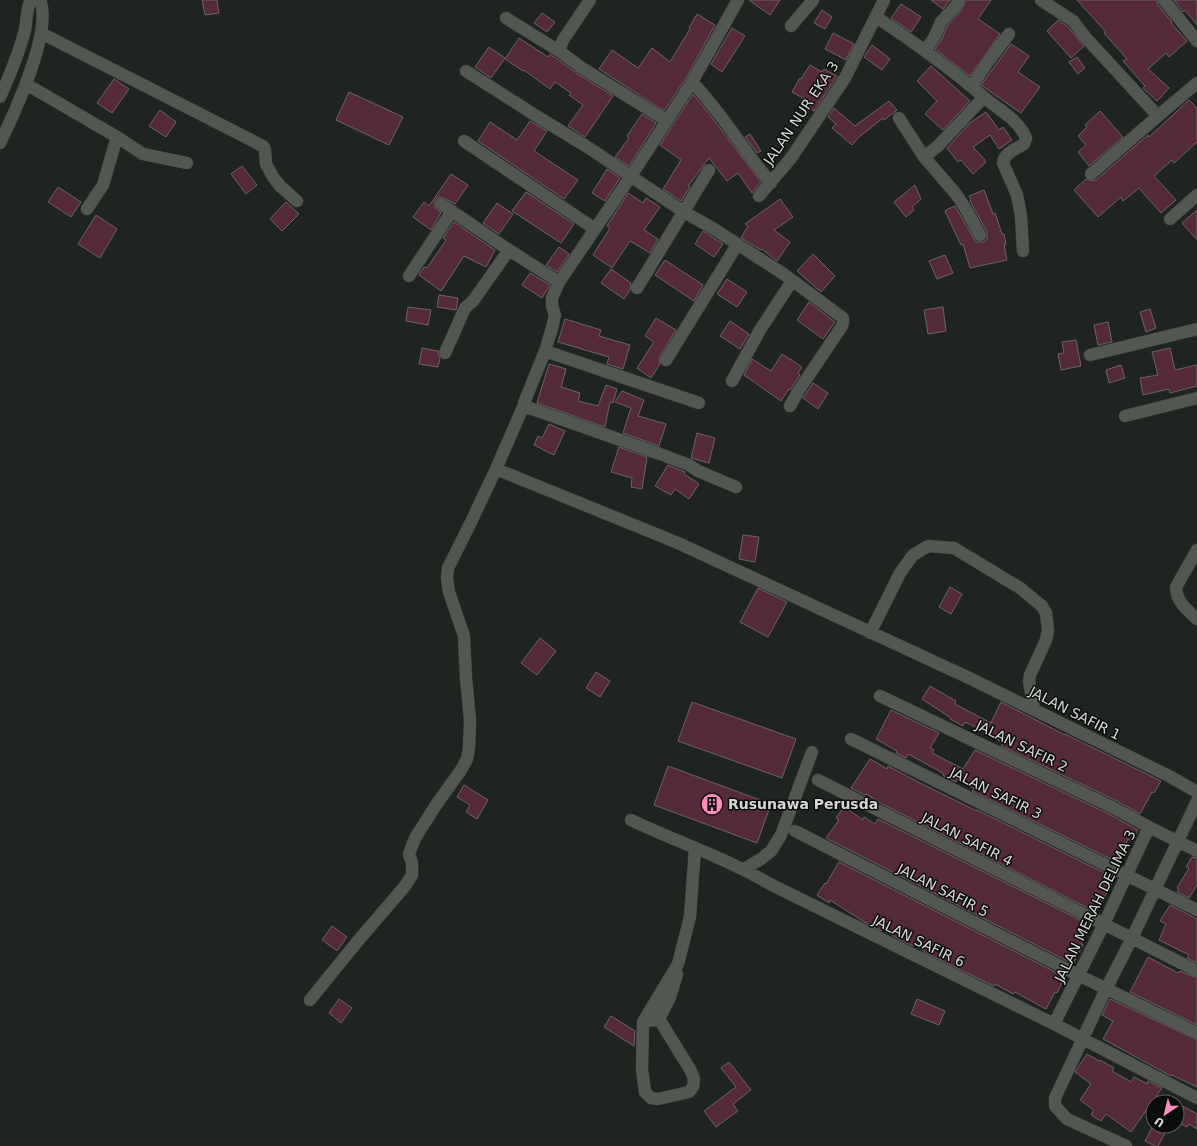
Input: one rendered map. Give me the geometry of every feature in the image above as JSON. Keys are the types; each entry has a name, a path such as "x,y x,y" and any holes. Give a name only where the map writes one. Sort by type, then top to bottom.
{"street":[{"path":"0,96 17,57 25,28 28,5 31,0"},
{"path":"0,143 26,84 41,33 43,7 40,0"},
{"path":"559,51 563,40 590,0"},
{"path":"310,1000 405,886 412,875 412,863 409,854 415,838 467,759 470,720 464,636 449,592 447,578 448,568 496,469 524,405 545,351 555,315 552,306 552,298 559,282 631,176 692,82 738,0"},
{"path":"792,26 813,0"},
{"name":"JALAN NUR EKA 3","path":"759,196 771,183 808,135 845,78 884,0"},
{"path":"925,51 934,38 941,22 959,0"},
{"path":"1041,0 1073,21 1086,38 1158,116"},
{"path":"1164,0 1197,41"},
{"path":"876,17 972,86 1017,124 1023,131 1026,138 1024,144 1008,153 1004,158 1003,163 1017,195 1021,216 1023,251"},
{"path":"506,18 667,121"},
{"path":"41,33 264,147 266,164 273,177 280,186 297,201"},
{"path":"972,86 1009,34"},
{"path":"466,71 589,148 684,212 714,229 806,290 843,318 844,322 790,406"},
{"path":"692,82 711,103 750,158 771,183"},
{"path":"1091,174 1197,83"},
{"path":"26,84 117,137 143,154 187,163"},
{"path":"924,157 938,146 984,97"},
{"path":"898,118 924,157 956,194 980,235"},
{"path":"87,210 103,185 117,137"},
{"path":"464,141 595,229"},
{"path":"637,288 709,170"},
{"path":"1170,219 1197,195"},
{"path":"441,204 508,250 559,282"},
{"path":"408,276 452,211"},
{"path":"666,360 737,245"},
{"path":"445,353 465,308 473,301 508,250"},
{"path":"732,381 760,330 792,281"},
{"path":"1090,355 1197,329"},
{"path":"545,351 699,403"},
{"path":"1125,416 1197,398"},
{"path":"524,405 689,465 698,471 736,487"},
{"name":"JALAN SAFIR 1","path":"496,469 678,543 1034,709 1169,776 1197,792"},
{"path":"870,633 900,573 913,554 928,546 954,548 1020,588 1042,606 1046,614 1048,630 1046,640 1030,675 1029,682 1029,690 1034,709"},
{"path":"1197,550 1176,587 1176,593 1184,607 1197,619"},
{"name":"JALAN SAFIR 2","path":"880,696 1112,807 1149,827"},
{"name":"JALAN SAFIR 3","path":"851,739 1197,910"},
{"path":"744,869 771,851 781,835 812,752"},
{"name":"JALAN SAFIR 4","path":"818,780 1197,971"},
{"path":"1126,1146 1067,1119 1055,1106 1055,1098 1197,801"},
{"name":"JALAN SAFIR 6","path":"631,820 744,869 770,884 1084,1039 1197,1098"},
{"name":"JALAN MERAH DELIMA 3","path":"1054,1024 1104,924 1149,827 1197,851"},
{"name":"JALAN SAFIR 5","path":"795,831 1078,975 1197,1033"},
{"path":"659,1019 670,997 677,978 678,964 690,917 695,848"},
{"path":"659,1019 691,1071 694,1079 693,1087 689,1092 658,1099 651,1098 645,1092 642,1069 643,1022 678,964"},
{"path":"643,1022 659,1019"}],"building":[{"path":"202,0 217,0 219,13 205,15"},
{"path":"749,0 780,0 770,15"},
{"path":"931,0 950,0 943,9"},
{"path":"966,0 991,0 978,19 1000,34 970,76 935,49 941,41 947,26 961,11"},
{"path":"1077,0 1157,0 1158,5 1172,22 1171,23 1187,41 1169,57 1166,53 1148,69 1169,88 1157,101 1143,88 1145,86 1123,61 1127,59 1104,33 1106,32"},
{"path":"1174,0 1197,0 1197,25 1185,10 1183,12"},
{"path":"901,4 921,17 911,32 891,18"},
{"path":"822,10 832,17 825,29 814,23"},
{"path":"542,13 555,22 547,32 534,23"},
{"path":"697,14 715,25 686,78 664,111 599,69 612,50 638,68 652,48 670,62 690,29 689,28"},
{"path":"1058,20 1068,27 1084,46 1071,58 1047,31"},
{"path":"732,28 745,36 722,72 711,64"},
{"path":"833,33 854,44 846,60 825,49"},
{"path":"519,38 548,57 550,54 613,96 585,137 568,126 583,105 569,95 571,93 555,82 550,89 524,70 523,71 505,59"},
{"path":"1011,44 1029,56 1018,72 1040,87 1021,113 981,85"},
{"path":"872,45 890,59 882,70 864,57"},
{"path":"489,47 505,58 491,78 475,67"},
{"path":"1077,57 1085,68 1078,74 1069,62"},
{"path":"810,65 822,72 824,69 837,76 814,111 807,107 810,102 792,92"},
{"path":"931,66 970,101 943,130 925,114 937,101 917,81"},
{"path":"114,79 129,89 112,113 97,103"},
{"path":"349,92 403,117 389,145 336,120"},
{"path":"693,94 761,182 752,193 738,173 727,181 709,158 688,186 690,187 681,201 663,189 681,160 660,145"},
{"path":"1189,100 1197,108 1197,142 1174,163 1172,160 1154,176 1176,200 1161,213 1139,188 1123,201 1121,197 1098,217 1074,190 1086,179 1092,181 1096,180 1148,135 1149,137"},
{"path":"889,101 897,110 884,120 883,118 859,137 852,145 832,128 836,124 828,117 834,108 855,126"},
{"path":"160,110 176,122 166,137 149,126"},
{"path":"1100,111 1123,137 1089,166 1078,152 1086,145 1078,136 1087,127 1085,125"},
{"path":"986,112 999,130 1003,127 1012,140 999,149 990,135 973,147 985,160 985,163 973,174 961,160 958,162 947,148 970,123"},
{"path":"642,114 656,123 629,166 615,157 629,138 627,136"},
{"path":"530,121 547,131 534,151 578,180 564,199 478,141 490,122 517,140"},
{"path":"750,134 761,151 757,153 745,137"},
{"path":"242,166 257,185 246,194 231,174"},
{"path":"607,169 620,178 605,201 592,193"},
{"path":"451,174 468,185 455,204 442,197 438,197 435,200 434,207 441,213 431,230 413,217 424,202 429,206"},
{"path":"915,185 921,199 912,207 914,210 906,217 894,202"},
{"path":"58,187 81,202 71,217 48,202"},
{"path":"984,190 993,214 995,213 1002,234 1004,234 1006,244 1004,245 1007,260 970,268 963,244 961,245 945,211 955,206 976,242 983,242 987,239 987,232 970,201 969,196"},
{"path":"526,192 574,224 561,243 512,211"},
{"path":"628,193 643,203 646,198 660,207 644,230 658,239 650,253 630,241 612,268 593,255 610,228 607,226"},
{"path":"780,199 793,217 774,230 790,242 777,261 762,249 761,250 741,238 748,226 745,224"},
{"path":"286,202 299,214 282,231 270,219"},
{"path":"497,203 513,214 499,234 483,223"},
{"path":"1197,210 1197,240 1182,223"},
{"path":"96,215 117,229 100,258 78,244"},
{"path":"454,222 495,250 486,267 464,256 441,291 419,275 424,267 427,268 446,240 443,238"},
{"path":"703,231 723,244 714,257 695,244"},
{"path":"559,247 569,254 557,272 546,265"},
{"path":"813,254 835,276 821,292 797,271"},
{"path":"945,255 953,273 937,279 929,261"},
{"path":"665,260 703,285 694,301 655,275"},
{"path":"611,269 631,283 630,290 624,299 601,283"},
{"path":"530,273 550,285 542,298 522,285"},
{"path":"727,279 747,292 737,307 717,294"},
{"path":"439,295 458,298 456,310 437,307"},
{"path":"809,302 835,322 823,339 797,320"},
{"path":"408,307 431,310 428,325 406,321"},
{"path":"943,307 946,331 928,334 924,310"},
{"path":"1150,309 1156,328 1146,332 1140,312"},
{"path":"656,318 676,330 660,356 660,364 651,378 637,368 654,342 645,336"},
{"path":"565,319 601,330 599,336 630,345 623,369 607,364 609,357 558,342"},
{"path":"730,321 749,334 740,349 720,336"},
{"path":"1108,322 1112,342 1098,345 1094,325"},
{"path":"1076,340 1081,366 1061,370 1058,354 1064,353 1062,342"},
{"path":"422,348 438,351 440,358 438,367 419,364"},
{"path":"1170,348 1175,370 1197,365 1197,386 1170,393 1169,389 1143,395 1140,378 1158,375 1152,352"},
{"path":"782,354 802,367 798,373 800,375 781,401 744,375 752,359 771,371"},
{"path":"549,364 566,369 561,387 580,393 578,401 598,406 606,385 617,389 613,403 610,402 605,427 537,403"},
{"path":"1121,365 1125,378 1109,383 1106,370"},
{"path":"813,383 828,393 818,409 803,398"},
{"path":"622,391 644,400 638,416 666,424 659,446 623,433 631,408 615,402"},
{"path":"549,424 565,431 554,455 534,445 538,436 542,438"},
{"path":"697,433 715,438 709,463 691,458"},
{"path":"619,447 647,457 642,489 631,487 632,478 611,472"},
{"path":"668,465 685,472 684,474 699,484 689,499 675,489 671,495 655,486"},
{"path":"743,535 759,537 755,562 739,559"},
{"path":"950,587 962,594 951,614 939,607"},
{"path":"758,588 787,602 768,637 740,622"},
{"path":"540,638 556,651 537,675 521,663"},
{"path":"596,672 610,681 600,697 586,688"},
{"path":"930,686 956,701 955,704 991,723 1001,702 1065,735 1161,781 1154,793 1152,792 1140,814 1115,800 1001,746 1003,743 997,739 998,738 986,732 965,722 963,726 950,719 951,718 922,699"},
{"name":"Rusunawa Perusda","path":"692,702 796,739 782,778 678,741"},
{"path":"891,710 939,733 930,748 934,750 932,753 963,769 975,750 1109,814 1138,830 1131,841 1128,839 1117,862 972,791 974,789 958,778 956,782 944,776 943,773 908,754 906,758 896,753 897,751 876,739"},
{"path":"870,759 887,769 888,766 1115,878 1096,912 884,805 866,794 865,795 851,788"},
{"name":"Rusunawa Perusda","path":"668,766 771,804 757,843 654,805"},
{"path":"464,785 488,800 477,819 466,812 470,805 457,797"},
{"path":"844,807 863,820 864,817 875,824 878,819 1090,925 1081,944 1083,945 1073,964 826,838 839,820 836,818"},
{"path":"1192,857 1197,858 1197,885 1189,898 1177,892 1179,889 1177,888 1189,868 1186,867"},
{"path":"839,862 1065,977 1057,993 1055,992 1046,1009 1015,992 1013,994 995,984 994,986 926,953 914,944 913,946 900,940 882,929 881,931 830,900 829,903 817,895 825,883 826,884"},
{"path":"1170,905 1197,919 1197,963 1187,958 1189,955 1159,940 1166,924 1160,921"},
{"path":"332,926 347,937 337,951 322,940"},
{"path":"1148,957 1178,973 1180,971 1197,978 1197,1025 1130,992"},
{"path":"339,999 352,1008 341,1023 329,1013"},
{"path":"917,999 945,1011 939,1025 911,1014"},
{"path":"1110,999 1197,1040 1197,1087 1172,1075 1171,1076 1103,1039 1113,1021 1102,1015"},
{"path":"611,1016 635,1031 634,1046 604,1027"},
{"path":"1087,1054 1114,1068 1112,1071 1131,1082 1134,1077 1147,1084 1148,1081 1162,1088 1158,1094 1145,1094 1145,1112 1131,1132 1106,1114 1101,1121 1091,1115 1094,1110 1080,1100 1091,1084 1075,1072"},
{"path":"729,1062 751,1090 733,1104 738,1111 716,1127 704,1111 736,1087 721,1068"},
{"path":"1185,1107 1197,1114 1197,1129 1189,1124 1187,1127 1185,1126"},
{"path":"1149,1134 1164,1134 1158,1146 1145,1141"}],"place":[{"name":"Rusunawa Perusda","path":"712,804"}]}
